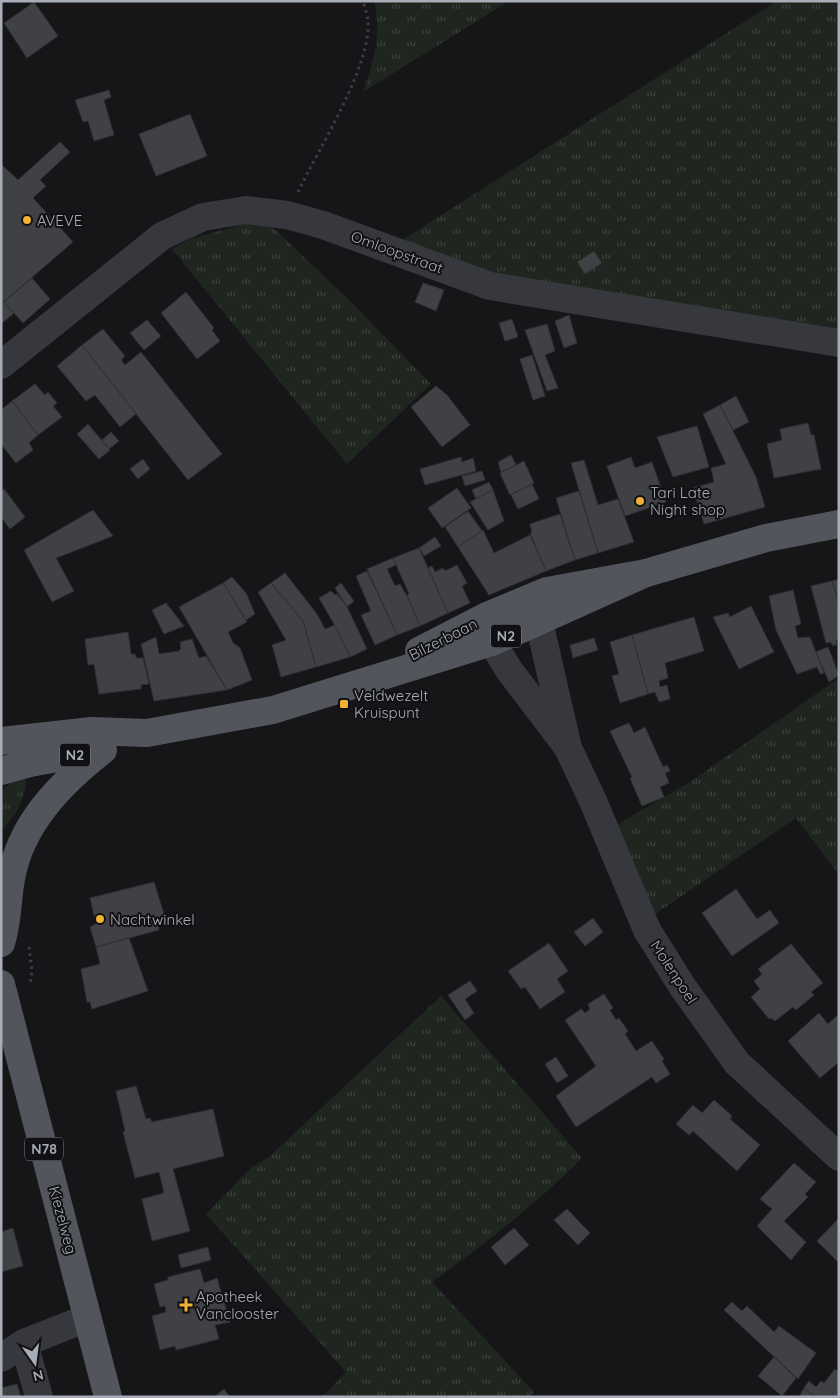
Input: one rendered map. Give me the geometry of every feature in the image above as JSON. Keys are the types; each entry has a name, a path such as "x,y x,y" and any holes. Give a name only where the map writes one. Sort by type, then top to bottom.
{"main road":[{"name":"Bilzerbaan","path":"1,771 30,763 103,750 147,733 273,710 492,642 534,611 547,592 646,573 766,538 839,524"},
{"name":"Bilzerbaan","path":"359,682 487,616 534,611"},
{"name":"Bilzerbaan","path":"1,741 92,731 147,733"},
{"path":"1,943 5,931 10,878 18,851 26,834 42,808 65,782 103,750"},
{"name":"Kiezelweg","path":"1,984 108,1397"}],"street":[{"name":"Omloopstraat","path":"1,365 162,236 204,216 246,210 286,215 323,225 490,286 839,343"},
{"name":"Molenpoel","path":"534,611 568,748"},
{"name":"Molenpoel","path":"487,616 492,642 514,678 568,748 594,801 646,930 682,986 737,1063 839,1157"},
{"path":"1,1358 24,1343 87,1318"},
{"path":"24,1343 38,1397"}],"path":[{"path":"286,215 354,81 366,39 368,20 363,1"},
{"path":"29,944 32,971 30,989"}],"green space":[{"path":"374,1 509,1 363,92 376,47 377,25"},
{"path":"777,1 839,1 839,335 512,282 396,244"},
{"path":"264,219 351,302 431,384 347,464 172,249 193,238"},
{"path":"839,678 839,875 796,818 651,917 611,828 690,782"},
{"path":"25,775 25,789 20,805 11,820 1,831 1,791 14,780"},
{"path":"441,996 582,1158 528,1208 432,1282 534,1392 529,1397 322,1397 346,1372 206,1214 252,1167 270,1156"}],"building":[{"path":"34,2 58,36 27,58 4,23"},
{"path":"109,90 111,97 104,100 114,135 94,141 88,121 83,122 75,100"},
{"path":"190,114 207,156 156,176 139,134"},
{"name":"AVEVE","path":"60,142 70,152 40,180 46,186 33,198 73,242 1,304 1,164 18,180"},
{"path":"594,251 602,263 585,274 577,262"},
{"path":"32,278 50,299 23,323 4,302"},
{"path":"423,283 444,290 436,311 415,302"},
{"path":"186,292 214,328 212,330 220,341 197,359 161,313"},
{"path":"4,302 14,313 1,324 1,304"},
{"path":"569,315 577,343 564,348 555,321"},
{"path":"512,319 518,337 505,341 499,323"},
{"path":"147,320 161,336 144,350 130,333"},
{"path":"547,324 555,351 545,355 558,388 547,391 525,330"},
{"path":"103,329 125,356 121,360 125,365 141,352 222,454 188,480 82,345"},
{"path":"82,345 136,414 120,427 95,395 86,401 57,366"},
{"path":"532,355 545,396 533,400 520,359"},
{"path":"35,384 45,395 48,392 57,403 53,406 62,417 38,435 12,401"},
{"path":"436,386 447,395 470,425 442,447 411,407"},
{"path":"736,396 749,422 733,430 720,405"},
{"path":"12,401 38,435 29,443 33,450 16,463 1,444 1,410"},
{"path":"720,405 756,477 765,507 704,524 693,488 714,482 711,468 726,464 703,414"},
{"path":"808,423 811,435 814,435 821,469 774,478 767,444 782,440 780,429"},
{"path":"88,424 110,450 99,459 77,434"},
{"path":"697,426 709,467 673,477 657,437"},
{"path":"111,432 119,441 109,449 102,440"},
{"path":"511,455 516,465 501,472 498,462"},
{"path":"461,457 462,462 473,458 476,471 425,485 420,469"},
{"path":"631,457 635,468 652,462 666,502 625,516 607,466"},
{"path":"143,459 150,469 138,479 130,469"},
{"path":"584,460 598,505 618,499 634,542 598,553 571,463"},
{"path":"524,461 534,483 510,495 500,473"},
{"path":"482,471 485,480 465,486 462,476"},
{"path":"489,482 493,490 476,499 472,490"},
{"path":"532,484 539,499 518,509 511,495"},
{"path":"457,488 471,508 442,528 428,508"},
{"path":"4,489 25,517 10,529 1,517 1,491"},
{"path":"493,490 504,521 488,530 470,502"},
{"path":"579,491 598,553 575,560 556,498"},
{"path":"93,510 113,536 56,558 74,591 52,602 24,550"},
{"path":"468,511 482,531 458,547 445,527"},
{"path":"560,514 575,560 546,571 530,533 532,533 530,524"},
{"path":"483,530 494,553 530,535 546,571 489,595 458,547"},
{"path":"435,537 441,546 424,556 419,548"},
{"path":"419,548 448,613 420,626 407,596 409,594 393,558"},
{"path":"393,558 396,565 387,569 395,586 400,584 407,596 420,626 397,635 367,569"},
{"path":"457,565 467,583 462,586 470,603 448,613 428,568 432,566 435,572 443,568 445,571"},
{"path":"367,571 397,635 375,645 361,615 371,611 356,576"},
{"path":"285,573 317,614 325,629 335,625 350,657 316,667 303,621 271,583"},
{"path":"232,577 246,593 255,614 246,620 223,583"},
{"path":"839,579 839,604 832,581"},
{"path":"832,581 839,604 839,639 836,640 837,644 833,646 831,642 826,643 811,586"},
{"path":"223,583 247,622 228,632 233,643 240,648 252,680 227,690 179,607"},
{"path":"271,583 303,621 316,667 281,677 272,645 286,640 258,592"},
{"path":"341,583 354,601 347,607 335,588"},
{"path":"793,590 801,624 795,626 798,638 810,637 824,673 820,674 817,667 797,674 776,630 769,596"},
{"path":"331,591 335,595 337,594 347,607 367,649 350,657 319,598"},
{"path":"166,603 184,626 164,634 152,610"},
{"path":"751,606 774,652 739,669 713,617 728,613 730,617"},
{"path":"694,617 704,651 665,663 668,678 659,681 660,687 667,685 670,699 659,702 655,692 648,694 632,635"},
{"path":"128,632 131,654 135,654 136,658 143,658 149,684 141,685 141,689 99,694 94,664 88,665 85,639"},
{"path":"632,635 648,694 620,703 612,676 619,674 610,642"},
{"path":"156,637 159,654 179,651 181,649 180,642 192,639 199,658 206,656 227,690 154,701 141,644"},
{"path":"594,638 598,650 573,658 570,645"},
{"path":"828,647 839,675 829,682 816,652"},
{"path":"629,723 634,733 645,727 663,767 667,765 670,771 665,773 669,783 660,787 664,797 642,806 630,778 632,777 610,731"},
{"path":"154,882 165,917 157,920 159,930 96,947 90,927 96,924 90,898"},
{"path":"736,889 757,919 770,910 779,923 732,956 702,913"},
{"path":"593,918 603,932 585,946 574,932"},
{"path":"129,938 148,991 92,1009 90,1002 87,1002 81,969 100,964 96,947"},
{"path":"549,943 568,971 557,979 565,992 540,1009 525,987 521,989 508,971"},
{"path":"791,944 823,983 811,992 814,995 796,1010 793,1007 775,1021 771,1018 769,1019 751,997 760,989 754,981 762,974 758,969"},
{"path":"470,981 477,991 465,999 474,1013 465,1020 448,995"},
{"path":"604,994 613,1008 610,1010 616,1020 619,1018 628,1031 625,1034 636,1051 652,1041 664,1059 662,1061 670,1074 656,1083 652,1077 576,1127 556,1096 596,1066 565,1020 581,1009 585,1013 590,1009 588,1004"},
{"path":"819,1013 828,1024 839,1014 839,1062 820,1078 788,1041"},
{"path":"556,1057 568,1076 557,1083 545,1064"},
{"path":"136,1086 146,1119 150,1118 152,1122 213,1109 224,1156 173,1169 190,1231 152,1241 142,1199 164,1193 159,1172 135,1178 123,1132 125,1131 116,1091"},
{"path":"714,1100 732,1116 730,1119 760,1145 737,1171 693,1131 689,1135 676,1124 693,1105 702,1113"},
{"path":"794,1163 816,1182 805,1194 808,1197 784,1221 806,1242 791,1260 757,1226 772,1209 760,1199"},
{"path":"567,1209 590,1233 578,1245 554,1220"},
{"path":"839,1218 839,1263 817,1241"},
{"path":"13,1228 23,1266 1,1272 1,1232"},
{"path":"514,1228 529,1245 505,1265 491,1247"},
{"path":"208,1247 211,1260 181,1268 178,1255"},
{"path":"200,1269 204,1283 217,1278 230,1322 215,1325 219,1339 176,1350 175,1346 160,1350 152,1316 166,1312 165,1306 160,1307 154,1284 168,1280 168,1277"},
{"path":"732,1302 742,1311 747,1306 774,1332 779,1326 816,1353 798,1379 724,1310"},
{"path":"774,1357 796,1378 782,1396 758,1376"},
{"path":"835,1369 839,1372 839,1397 815,1397 804,1388 809,1381 816,1387 821,1381 824,1383"},
{"path":"17,1384 21,1397 1,1397 1,1388"},
{"path":"804,1388 815,1397 799,1397"},
{"path":"224,1389 230,1397 214,1397"}],"place":[{"name":"AVEVE","path":"27,220"},
{"name":"Tari Late Night shop","path":"640,501"},
{"name":"Veldwezelt Kruispunt","path":"344,704"},
{"name":"Nachtwinkel","path":"100,919"},
{"name":"Apotheek Vanclooster","path":"186,1305"}]}
